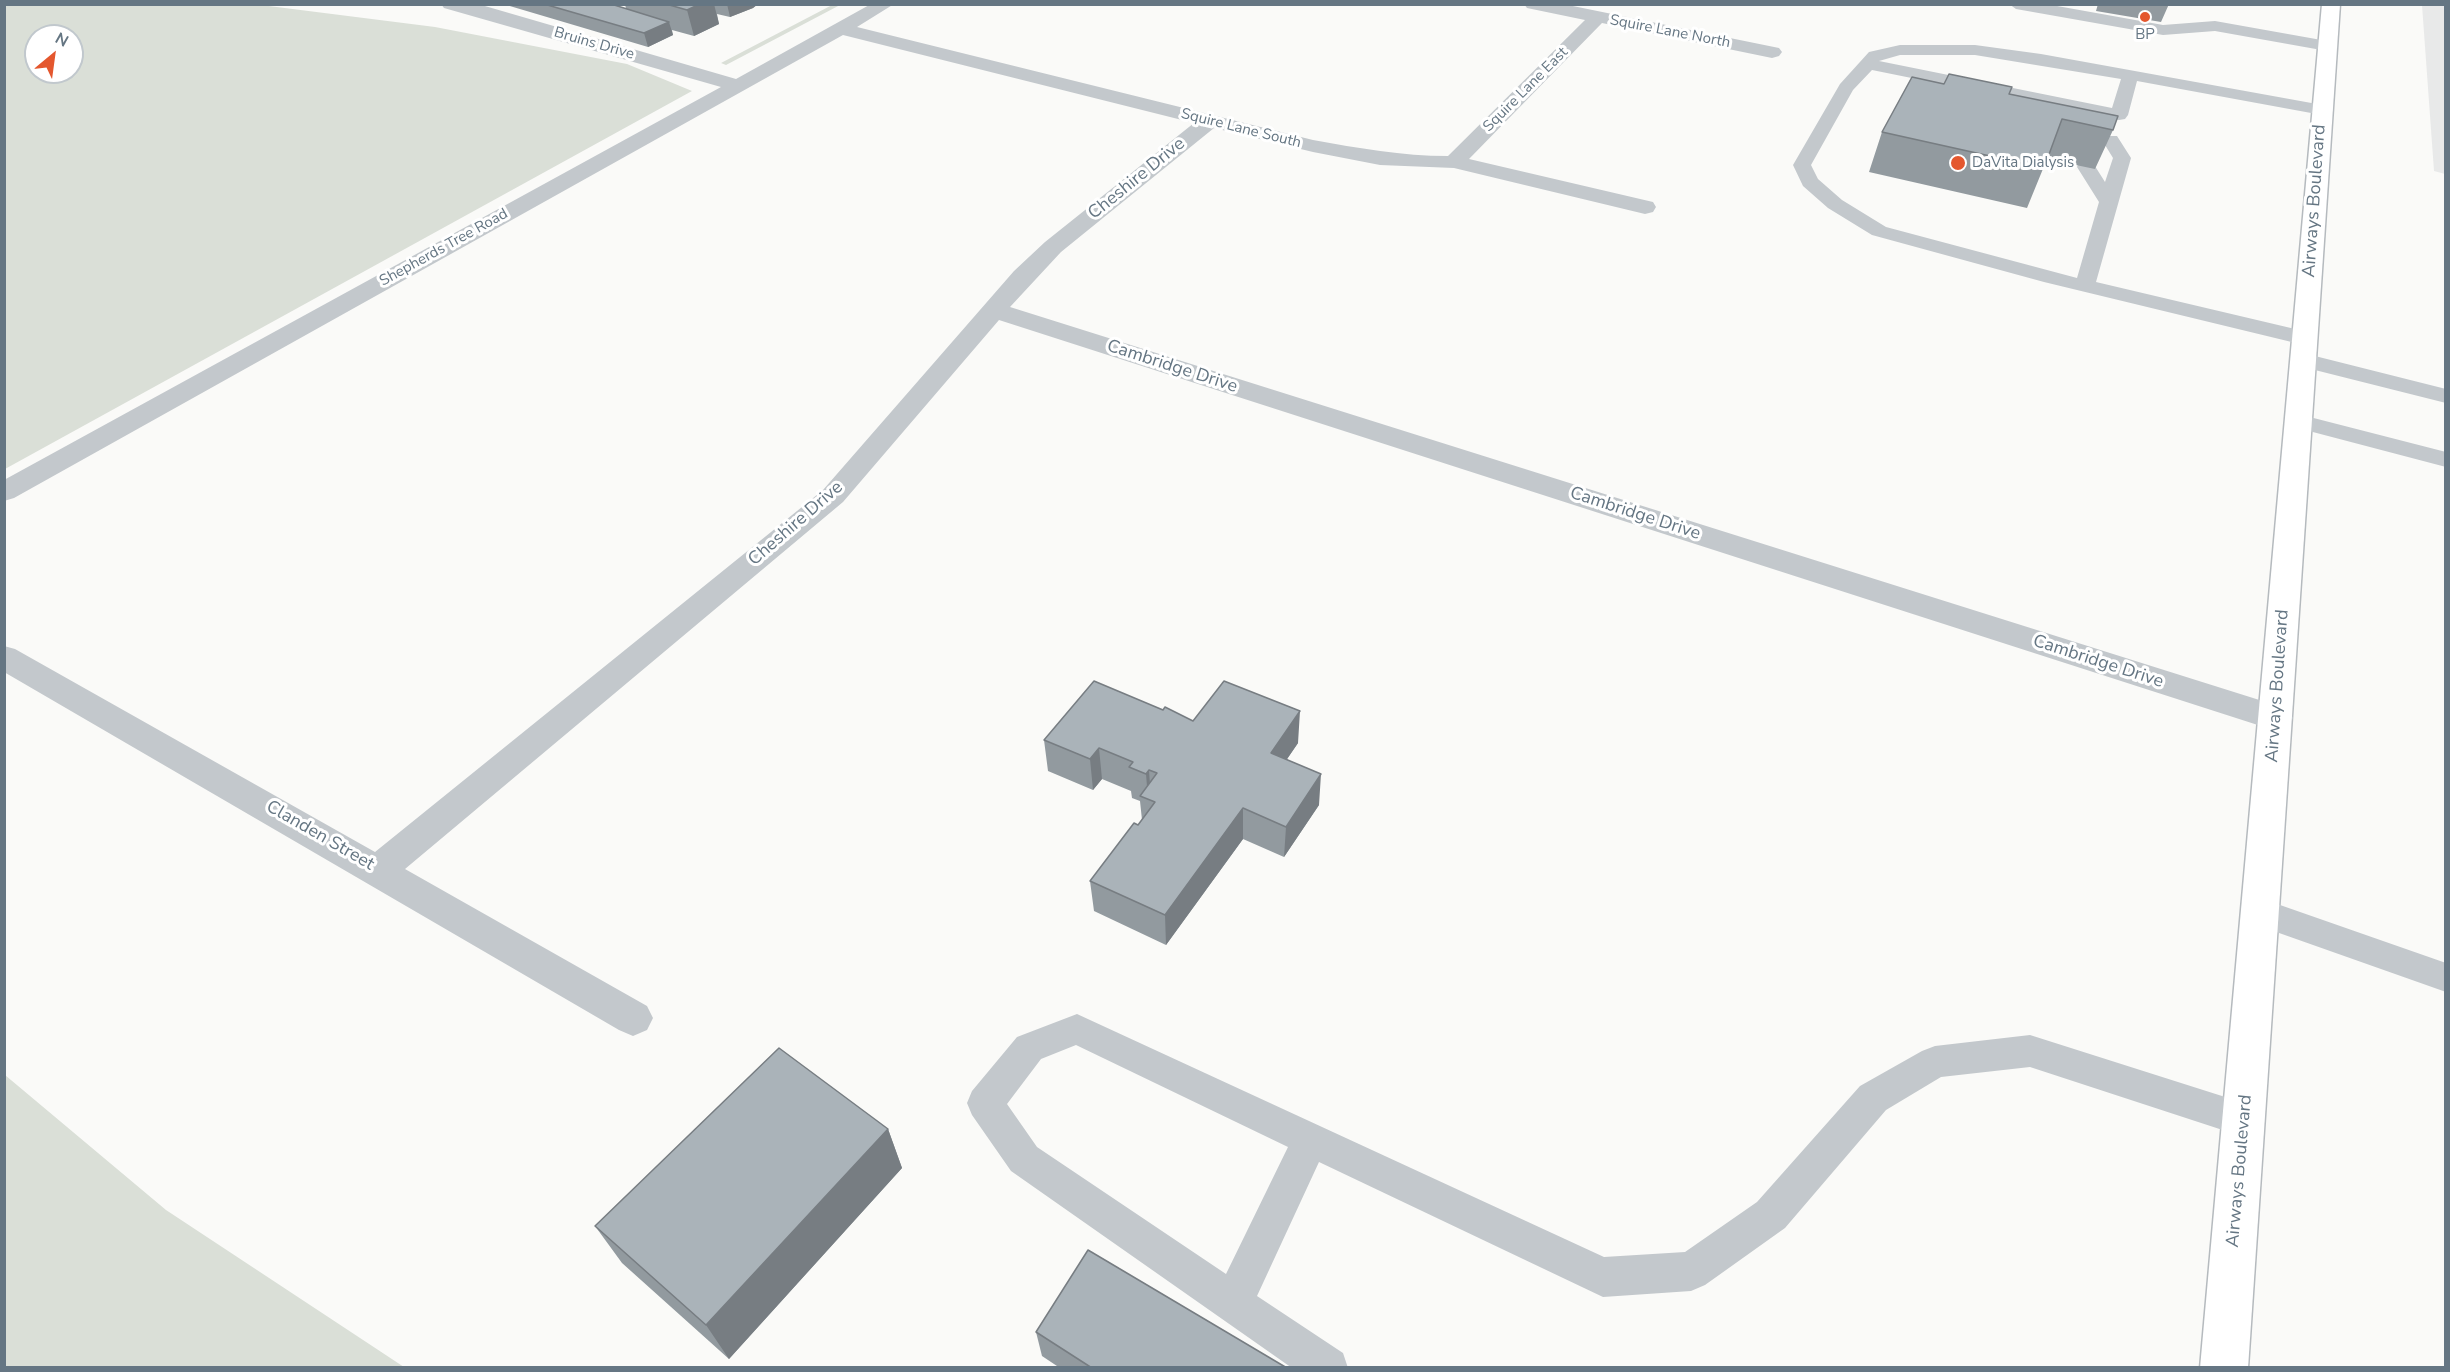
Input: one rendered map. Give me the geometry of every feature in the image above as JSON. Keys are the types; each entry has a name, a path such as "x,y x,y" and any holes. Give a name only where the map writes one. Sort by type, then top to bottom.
{"main road":[{"name":"Airways Boulevard","path":"2224,1368 2331,4"}],"street":[{"name":"Bruins Drive","path":"450,4 736,85"},
{"name":"Shepherds Tree Road","path":"4,492 885,4"},
{"name":"Squire Lane North","path":"1533,4 1772,52"},
{"name":"Squire Lane East","path":"1454,162 1598,18"},
{"name":"Squire Lane South","path":"841,29 1209,121 1359,155 1419,162 1454,162 1645,207"},
{"name":"Cheshire Drive","path":"378,870 833,496 1023,276 1053,247 1209,121"},
{"name":"Cambridge Drive","path":"994,310 2276,718"},
{"name":"Clanden Street","path":"4,657 633,1018"}],"lane":[{"path":"2016,4 2163,30 2193,22 2327,46"},
{"path":"2322,110 1975,50 1900,50 1875,56 1846,88 1802,165 1810,182 1835,204 1879,231 2085,286 2304,349 2445,396"},
{"path":"1868,63 2119,115"},
{"path":"2085,286 2122,158 2104,144 2119,115 2130,75"},
{"path":"2086,167 2109,202"},
{"path":"2298,421 2445,460"},
{"path":"2260,912 2445,978"},
{"path":"1328,1368 1234,1301 1024,1159 985,1103 1029,1048 1077,1029 1603,1277 1691,1271 1771,1215 1873,1098 1935,1062 2030,1051 2244,1120"},
{"path":"1234,1301 1311,1139"}],"shaded area":[{"path":"253,4 435,27 627,64 692,91 5,469 5,5"},
{"path":"834,4 840,5 726,65 721,63"},
{"path":"2422,5 2445,5 2445,174 2434,171"},
{"path":"5,1075 166,1210 404,1367 5,1367"}],"building":[{"path":"544,4 611,4 669,22 644,33"},
{"path":"666,4 700,4 687,10"},
{"path":"1949,74 2012,87 2009,94 2118,116 2113,130 2062,119 2044,168 1882,132 1912,77 1944,84"},
{"path":"1094,681 1163,710 1165,707 1193,721 1224,681 1300,711 1271,753 1321,774 1286,827 1243,808 1165,915 1090,881 1134,823 1138,825 1155,802 1140,796 1157,773 1149,770 1146,774 1129,767 1133,762 1099,748 1090,759 1044,740"},
{"path":"779,1048 888,1129 706,1325 595,1226"},
{"path":"1088,1250 1287,1368 1092,1368 1036,1332"}],"place":[{"name":"BP","path":"2145,17"},
{"name":"DaVita Dialysis","path":"1958,163"}]}
